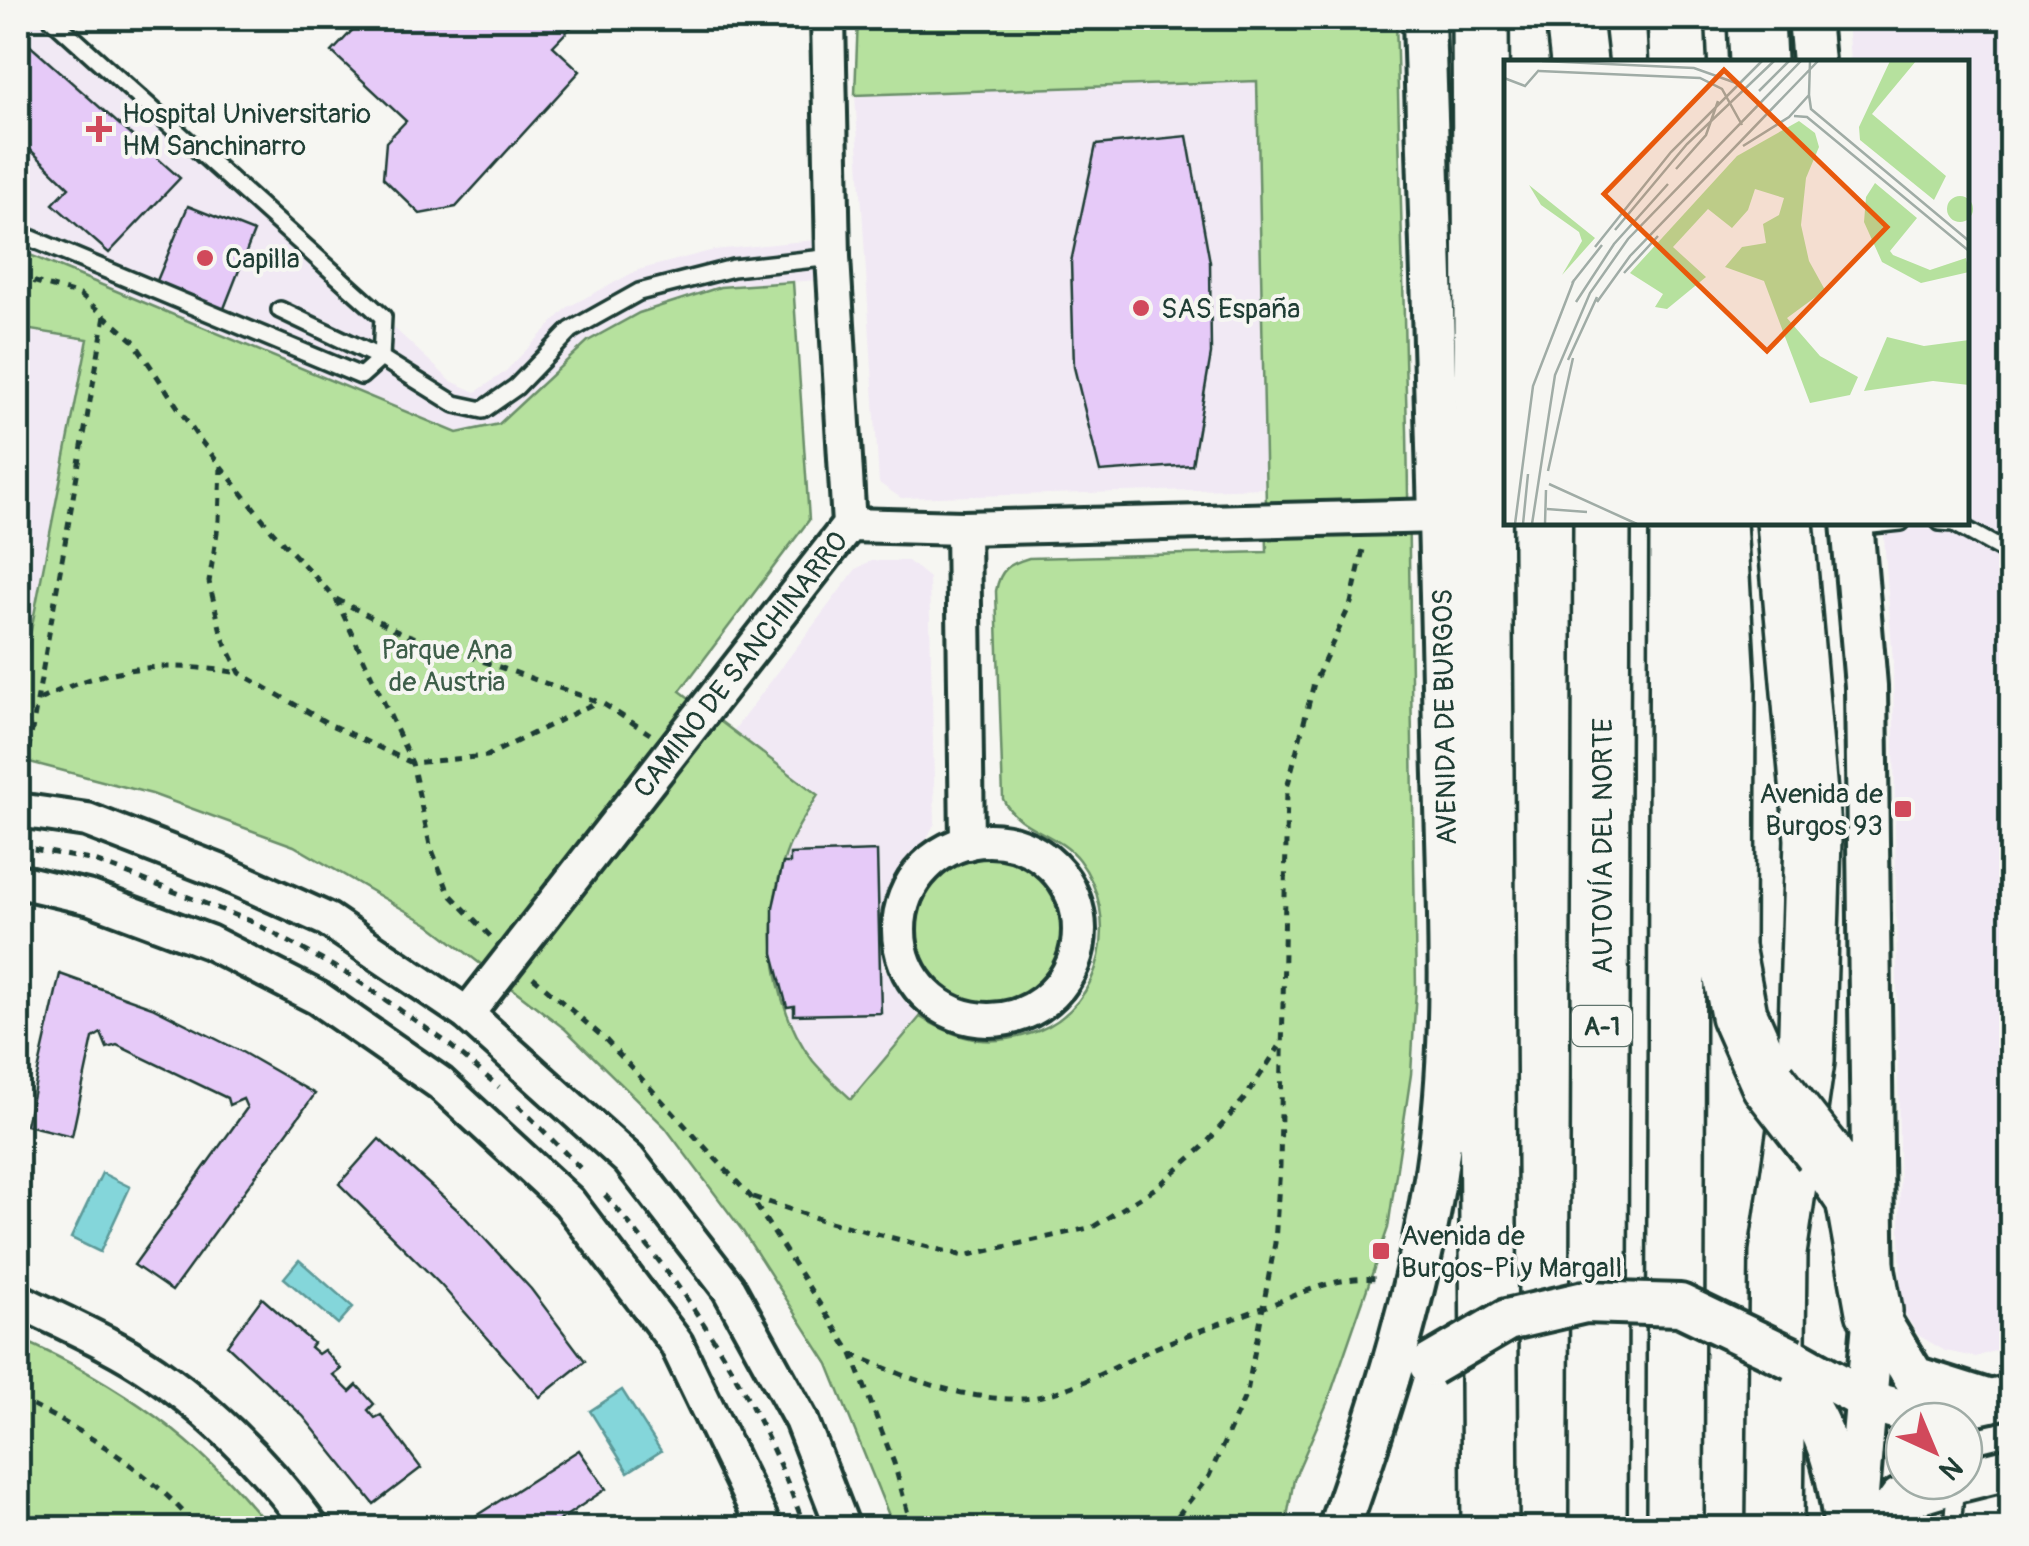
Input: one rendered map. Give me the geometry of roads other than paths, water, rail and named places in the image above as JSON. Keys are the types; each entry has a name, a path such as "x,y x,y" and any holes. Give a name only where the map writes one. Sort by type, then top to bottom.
{"highway":[{"path":"1480,18 1490,1528"},
{"path":"1574,18 1578,60"},
{"path":"1597,18 1598,60"},
{"path":"1676,18 1678,60"},
{"path":"1756,18 1758,60"},
{"name":"AUTOVÍA DEL NORTE","path":"1598,1528 1602,525"},
{"path":"1675,1528 1678,525"},
{"path":"1718,525 1727,684 1726,948 1739,1015 1769,1082 1854,1199 1874,1311"},
{"path":"1775,1528 1778,1253 1806,1061 1813,840 1784,525"}],"street":[{"name":"CAMINO DE SANCHINARRO","path":"467,1014 849,526 832,257 828,18"},
{"name":"AVENIDA DE BURGOS","path":"1340,1528 1380,1410 1420,1259 1440,1143 1449,1005 1440,516 1424,18"},
{"path":"1810,18 1814,60"},
{"path":"849,526 963,528 1440,516"},
{"path":"1852,525 1866,686 1874,1311 1855,1528"},
{"path":"963,528 967,842"},
{"path":"18,810 87,820 219,871 328,920 467,1014 629,1160 729,1288 801,1420 843,1528"},
{"path":"996,840 1023,846 1048,861 1066,883 1077,910 1079,938 1072,966 1056,990 1034,1008 1008,1018 977,1020 948,1010 922,992 906,966 899,936 902,905 916,877 939,855 967,842 996,840"},
{"path":"18,881 90,898 209,942 318,998 440,1083 568,1202 676,1343 765,1528"},
{"path":"18,1300 152,1371 193,1402 249,1452 312,1528"},
{"name":"AVENIDA DE BURGOS","path":"1380,1410 1430,1365 1507,1320 1585,1302 1680,1305 1747,1335 1796,1375 1924,1416 2001,1399"},
{"path":"1874,1311 1914,1376 2001,1399"},
{"path":"1796,1375 1824,1428 1845,1528"},
{"path":"1984,1475 2012,1468"},
{"path":"1880,1528 1899,1501"}],"lane":[{"path":"18,233 361,376 381,358 384,317 51,18"},
{"path":"280,310 381,358 455,404 483,410 516,387 571,330 639,292 733,268 832,257"},
{"path":"1956,525 2012,555"},
{"path":"1952,1528 1957,1501"}],"water":[{"path":"102,1173 130,1187 100,1252 71,1238"},
{"path":"299,1260 353,1307 338,1324 284,1278"},
{"path":"622,1390 661,1451 628,1472 590,1411"}],"place":[{"name":"Hospital Universitario HM Sanchinarro","path":"99,129"},
{"name":"Capilla","path":"205,258"},
{"name":"SAS España","path":"1141,308"},
{"name":"Avenida de Burgos 93","path":"1903,809"},
{"name":"Avenida de Burgos-Pi y Margall","path":"1381,1251"}],"park label":[{"name":"Parque Ana de Austria","path":"447,665"}]}
